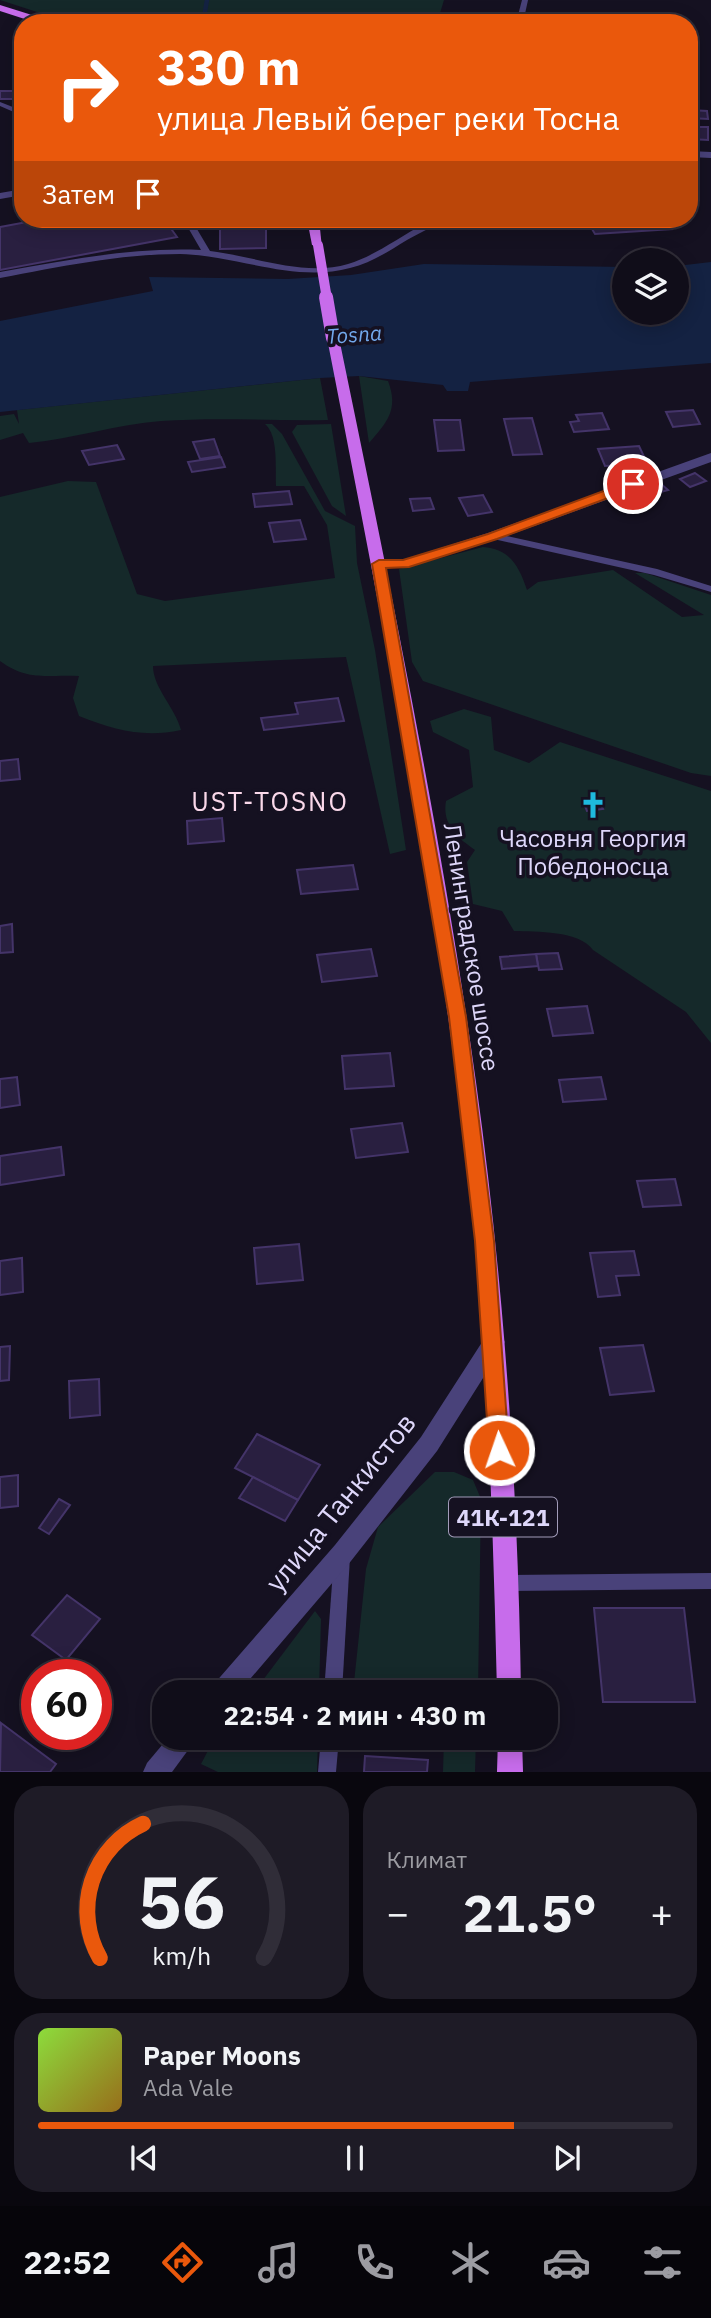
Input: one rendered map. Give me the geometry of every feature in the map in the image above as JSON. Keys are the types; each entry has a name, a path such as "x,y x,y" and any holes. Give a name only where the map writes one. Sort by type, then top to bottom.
{"main road":[{"path":"0,8 19,14"},
{"name":"Ленинградское шоссе","path":"315,228 379,564 458,1017 494,1342 509,1680"},
{"path":"510,1750 510,1772"}],"street":[{"path":"379,564 404,564 492,536 711,457"},
{"name":"улица Танкистов","path":"233,1680 342,1553 429,1444 494,1342"},
{"path":"156,1772 174,1750"}],"lane":[{"path":"192,228 207,253"},
{"path":"0,275 110,255 207,253 294,270 334,269 374,257 418,228"},
{"path":"492,536 657,572 711,589"},
{"path":"334,1680 342,1553"},
{"path":"506,1584 711,1581"},
{"path":"327,1772 329,1750"}],"green space":[{"path":"0,0 444,0 440,14 43,14"},
{"path":"359,376 388,381 391,391 392,408 381,429 369,443"},
{"path":"320,378 328,420 161,421 29,443 23,433 0,440 0,416 14,414 19,424 17,410"},
{"path":"265,424 272,424 282,434 325,511 355,526 357,563 375,650 406,850 390,854 346,657 153,666 160,690 181,730 154,733 117,729 79,716 73,698 79,676 29,674 10,668 0,661 0,497 68,481 96,482 137,594 165,601 335,578 327,525 304,486 276,486 274,444"},
{"path":"331,424 346,516 332,506 292,432 297,425"},
{"path":"483,547 507,555 521,573 527,590 538,582 613,570 682,617 704,615 635,573 645,573 711,595 711,776 691,773 423,681 412,662 399,569"},
{"path":"464,709 491,717 494,750 529,763 560,742 711,791 711,1043 686,1012 586,943 556,933 514,931 502,911 473,904 467,862 475,850 452,829 445,809 446,801 473,787 469,750 433,732 430,721"},
{"path":"435,1472 454,1472 473,1480 481,1499 478,1680 354,1680 366,1569 378,1527"},
{"path":"315,1611 321,1619 319,1680 263,1680"},
{"path":"208,1750 318,1750 317,1772 218,1772 201,1764"},
{"path":"444,1750 476,1750 475,1772 443,1772"}],"water":[{"name":"Tosna","path":"711,262 711,363 470,382 468,391 447,391 443,385 359,376 320,378 0,412 0,321 153,291 149,277 288,279 351,275 424,264 612,267 612,325 689,325 689,265"}],"building":[{"path":"0,91 14,91 14,99 0,99"},
{"path":"698,110 707,111 708,119 698,118"},
{"path":"698,127 708,127 708,140 698,139"},
{"path":"14,224 14,228 170,228 177,237 0,270 0,227"},
{"path":"220,228 266,228 266,248 220,249"},
{"path":"591,228 672,229 595,234"},
{"path":"693,410 700,424 673,427 666,412"},
{"path":"602,413 609,429 574,432 570,422 579,421 576,415"},
{"path":"532,418 542,454 513,455 504,419"},
{"path":"434,420 460,420 464,450 438,451"},
{"path":"214,439 220,456 200,459 193,442"},
{"path":"117,445 124,459 89,465 82,451"},
{"path":"639,446 647,463 605,466 598,449"},
{"path":"221,457 225,467 192,472 188,462"},
{"path":"695,473 706,481 690,487 680,479"},
{"path":"660,483 668,490 636,499 629,492"},
{"path":"289,491 292,504 255,507 253,494"},
{"path":"483,495 492,512 468,516 459,498"},
{"path":"430,498 434,509 413,511 410,499"},
{"path":"300,520 306,539 274,542 269,523"},
{"path":"338,698 344,721 264,730 261,718 298,714 295,703"},
{"path":"18,759 20,779 0,781 0,761"},
{"name":"Часовня Георгия Победоносца","path":"598,799 603,809 587,811 583,801"},
{"path":"222,818 224,841 188,844 187,821"},
{"path":"353,865 358,889 301,894 297,870"},
{"path":"12,924 13,952 0,953 0,926"},
{"path":"371,949 377,976 322,982 317,955"},
{"path":"558,953 562,969 539,970 536,954"},
{"path":"536,954 538,966 502,969 500,957"},
{"path":"587,1006 593,1033 553,1036 547,1009"},
{"path":"390,1053 394,1086 345,1089 342,1056"},
{"path":"17,1077 20,1105 0,1108 0,1079"},
{"path":"601,1077 606,1099 563,1102 559,1080"},
{"path":"402,1123 408,1152 356,1158 351,1129"},
{"path":"61,1147 64,1175 0,1185 0,1156"},
{"path":"675,1179 681,1205 643,1207 637,1181"},
{"path":"299,1244 303,1280 257,1284 254,1248"},
{"path":"634,1251 639,1275 616,1276 620,1295 598,1297 590,1253"},
{"path":"22,1258 23,1292 0,1295 0,1261"},
{"path":"643,1345 654,1391 610,1395 600,1348"},
{"path":"10,1346 9,1380 0,1381 0,1347"},
{"path":"99,1379 100,1415 70,1418 69,1381"},
{"path":"257,1434 320,1465 298,1500 235,1468"},
{"path":"18,1475 18,1506 0,1508 0,1477"},
{"path":"253,1477 298,1500 285,1521 239,1498"},
{"path":"59,1499 70,1505 49,1534 39,1528"},
{"path":"67,1595 100,1619 67,1659 32,1635"},
{"path":"594,1608 684,1608 695,1702 603,1702"},
{"path":"1,1723 21,1738 21,1750 37,1750 56,1764 50,1772 0,1772"},
{"path":"365,1756 428,1760 427,1772 364,1772"}],"waterway":[{"path":"205,14 207,0"}],"place":[{"name":"Часовня Георгия Победоносца","path":"593,805"}],"district":[{"name":"UST-TOSNO","path":"270,801"}],"route":[{"path":"499,1450 494,1342 480,1191 458,1017 379,564 404,564 492,536 633,484"}]}
